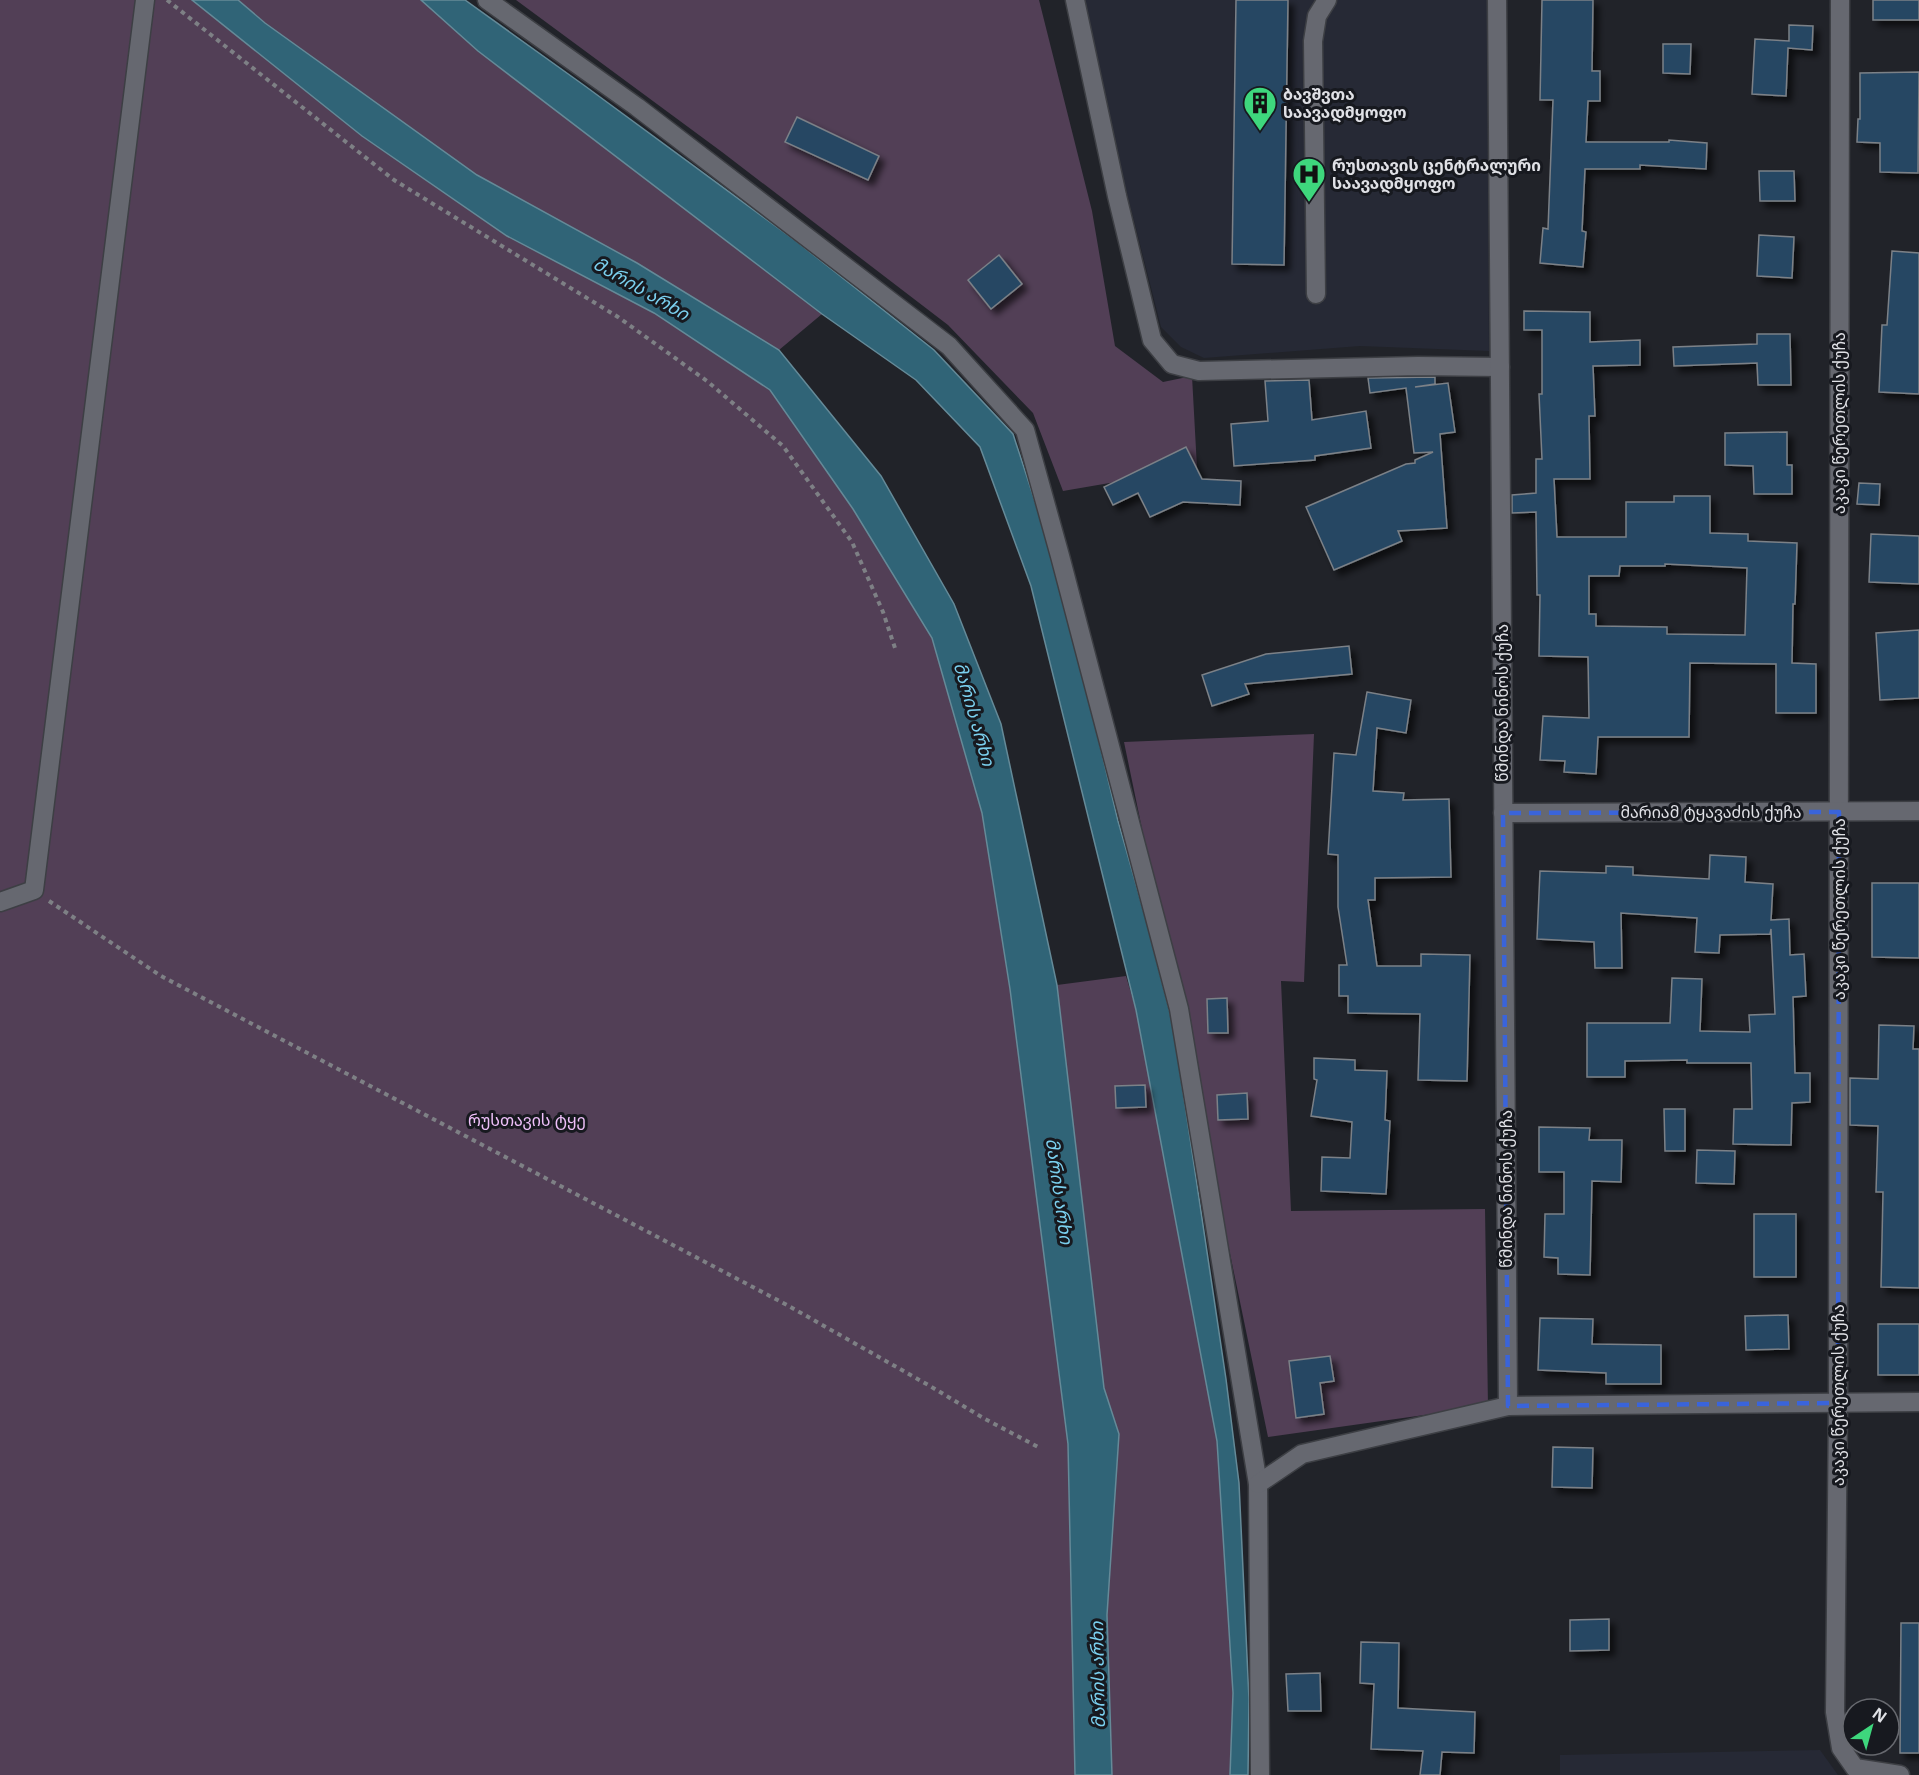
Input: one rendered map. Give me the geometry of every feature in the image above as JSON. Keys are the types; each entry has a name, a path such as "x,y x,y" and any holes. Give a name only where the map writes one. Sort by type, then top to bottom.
{"street":[{"path":"0,902 34,890 145,0"},
{"path":"487,0 637,107 949,346 1025,430 1179,1009 1258,1484 1260,1775"},
{"path":"1075,0 1117,196 1152,340 1172,364 1199,371 1418,366 1500,367"},
{"path":"1316,294 1313,41 1317,16 1327,0"},
{"name":"წმინდა ნინოს ქუჩა","path":"1497,0 1508,1406"},
{"name":"აკაკი წერეთლის ქუჩა","path":"1840,0 1838,1403 1835,1712 1841,1748 1855,1768 1900,1775"},
{"name":"მარიამ ტყავაძის ქუჩა","path":"1503,813 1919,811"},
{"path":"1258,1484 1302,1454 1508,1406 1919,1402"}],"path":[{"path":"167,0 394,180 618,317 707,381 783,446 852,542 896,648"},
{"path":"34,890 161,976 787,1305 985,1419 1040,1448"}],"highlighted area":[{"path":"1839,812 1838,1403 1508,1406 1503,813"}],"shaded area":[{"name":"რუსთავის ცენტრალური საავადმყოფო","path":"1082,0 1487,0 1489,351 1360,346 1204,358 1181,347 1161,327 1098,79"},
{"path":"1820,1750 1838,1775 1560,1775 1560,1755"}],"green space":[{"name":"რუსთავის ტყე","path":"0,0 192,0 362,136 507,236 654,313 770,390 853,509 932,638 982,813 1010,989 1068,1444 1075,1775 0,1775"},
{"path":"238,0 421,0 478,51 822,314 779,350 637,263 477,175 265,23"},
{"path":"516,0 1039,0 1092,211 1115,346 1163,382 1192,376 1197,468 1063,491 1033,413 948,325 722,152"},
{"path":"1314,734 1304,982 1281,981 1291,1211 1485,1209 1488,1406 1268,1437 1124,742"},
{"path":"1126,976 1136,1010 1217,1441 1233,1693 1230,1775 1112,1775 1107,1615 1119,1434 1101,1380 1057,985"}],"water":[{"name":"მარის არხი","path":"192,0 238,0 265,23 477,175 637,263 779,350 881,476 954,604 1001,724 1057,985 1104,1388 1119,1434 1107,1615 1112,1775 1075,1775 1068,1444 1010,989 982,813 932,638 853,509 770,390 654,313 507,236 362,136"},
{"path":"421,0 465,0 585,86 796,241 934,350 1013,434 1061,581 1118,821 1173,1024 1226,1379 1239,1483 1249,1699 1248,1775 1230,1775 1233,1693 1217,1441 1136,1010 1031,586 980,447 916,380 822,314 478,51"}],"building":[{"name":"ბავშვთა საავადმყოფო","path":"1236,0 1288,0 1284,265 1232,264"},
{"path":"1542,0 1593,0 1592,71 1600,71 1600,101 1588,101 1586,142 1669,142 1669,140 1707,143 1706,169 1640,165 1640,169 1585,169 1582,231 1586,232 1583,267 1540,263 1543,228 1548,229 1553,100 1540,100"},
{"path":"1873,0 1919,0 1919,20 1873,20"},
{"path":"1789,25 1813,26 1812,50 1788,48 1786,96 1752,94 1755,39 1789,41"},
{"path":"1663,44 1691,44 1690,74 1663,73"},
{"path":"1919,72 1918,173 1880,172 1880,143 1857,142 1858,119 1860,119 1860,73"},
{"path":"797,117 879,156 868,180 785,142"},
{"path":"1759,171 1794,171 1795,201 1760,201"},
{"path":"1759,235 1794,237 1792,278 1757,276"},
{"path":"1892,251 1919,253 1919,394 1879,392 1882,325 1887,325"},
{"path":"999,255 1022,284 991,309 968,280"},
{"path":"1524,311 1590,312 1590,342 1640,340 1640,365 1593,366 1595,416 1589,416 1590,479 1554,479 1557,537 1626,537 1626,502 1674,502 1674,496 1710,496 1710,533 1748,534 1748,541 1797,543 1792,663 1816,664 1816,713 1776,713 1776,664 1690,663 1689,737 1598,737 1596,774 1564,772 1565,761 1540,760 1543,716 1589,718 1588,657 1539,656 1540,595 1537,595 1536,512 1512,513 1512,495 1536,493 1536,459 1542,459 1539,394 1542,394 1542,330 1524,330","holes":["1665,564 1747,568 1745,635 1667,634 1667,627 1596,626 1596,614 1589,614 1589,576 1619,576 1620,566 1665,566"]},
{"path":"1757,334 1790,334 1791,385 1758,385 1757,363 1674,366 1673,347 1757,344"},
{"path":"1435,377 1435,384 1415,387 1448,383 1455,432 1440,434 1447,528 1398,531 1402,541 1334,570 1306,507 1406,464 1415,463 1415,460 1433,452 1414,453 1406,388 1370,393 1368,378"},
{"path":"1309,380 1312,420 1366,411 1371,448 1315,456 1315,460 1234,466 1231,424 1268,421 1265,381"},
{"path":"1787,432 1787,465 1792,465 1792,494 1754,494 1753,466 1725,465 1725,433"},
{"path":"1186,447 1202,479 1241,481 1240,505 1183,502 1150,517 1138,493 1113,505 1104,487"},
{"path":"1859,483 1880,484 1879,505 1857,504"},
{"path":"1871,534 1919,536 1919,584 1869,582"},
{"path":"1919,630 1919,698 1880,700 1876,633"},
{"path":"1349,646 1352,674 1245,684 1249,694 1212,706 1202,675 1266,654"},
{"path":"1367,692 1411,700 1406,733 1377,728 1373,791 1404,793 1403,800 1449,799 1451,877 1375,878 1375,900 1368,900 1377,966 1421,966 1421,954 1470,955 1467,1081 1418,1080 1420,1014 1348,1013 1348,996 1339,996 1339,965 1347,965 1338,907 1338,855 1328,854 1334,753 1356,755"},
{"path":"1710,855 1746,857 1745,882 1773,884 1771,920 1789,919 1790,955 1804,954 1806,996 1793,997 1795,1073 1810,1073 1810,1102 1792,1103 1791,1145 1733,1144 1734,1109 1752,1109 1751,1063 1687,1063 1687,1060 1625,1061 1625,1077 1587,1077 1587,1023 1670,1023 1672,978 1702,979 1700,1031 1750,1032 1749,1015 1775,1014 1771,929 1770,934 1720,935 1719,953 1695,952 1697,918 1621,913 1622,968 1595,968 1594,942 1537,939 1540,871 1606,873 1606,866 1633,867 1633,875 1709,879"},
{"path":"1872,883 1919,883 1919,958 1872,957"},
{"path":"1227,998 1228,1033 1208,1033 1207,999"},
{"path":"1879,1025 1914,1026 1913,1049 1919,1049 1919,1288 1881,1287 1883,1192 1876,1192 1878,1126 1850,1125 1850,1078 1878,1079"},
{"path":"1314,1058 1355,1060 1355,1070 1387,1071 1385,1120 1390,1121 1386,1194 1321,1191 1322,1157 1350,1158 1352,1122 1311,1116 1317,1080 1314,1079"},
{"path":"1145,1085 1146,1107 1116,1108 1115,1086"},
{"path":"1247,1093 1248,1119 1218,1120 1217,1095"},
{"path":"1664,1109 1685,1109 1685,1151 1665,1151"},
{"path":"1539,1127 1590,1128 1589,1140 1622,1140 1621,1182 1592,1181 1590,1275 1558,1274 1558,1258 1544,1257 1545,1214 1564,1214 1564,1172 1539,1172"},
{"path":"1697,1150 1735,1151 1734,1184 1696,1183"},
{"path":"1754,1214 1796,1214 1796,1277 1754,1277"},
{"path":"1788,1315 1789,1349 1746,1350 1745,1316"},
{"path":"1540,1318 1593,1319 1592,1344 1661,1345 1661,1384 1606,1384 1606,1373 1538,1370"},
{"path":"1878,1324 1919,1324 1919,1375 1878,1375"},
{"path":"1330,1356 1334,1381 1320,1383 1324,1414 1296,1418 1289,1361"},
{"path":"1553,1447 1593,1448 1592,1488 1552,1487"},
{"path":"1609,1619 1609,1650 1570,1651 1570,1620"},
{"path":"1901,1623 1919,1623 1919,1753 1901,1753"},
{"path":"1361,1642 1399,1643 1398,1708 1475,1712 1474,1753 1442,1752 1440,1775 1420,1775 1423,1751 1371,1749 1374,1684 1360,1683"},
{"path":"1320,1673 1321,1711 1288,1711 1286,1674"}],"place":[{"name":"ბავშვთა საავადმყოფო","path":"1260,132"},
{"name":"რუსთავის ცენტრალური საავადმყოფო","path":"1309,203"}]}
